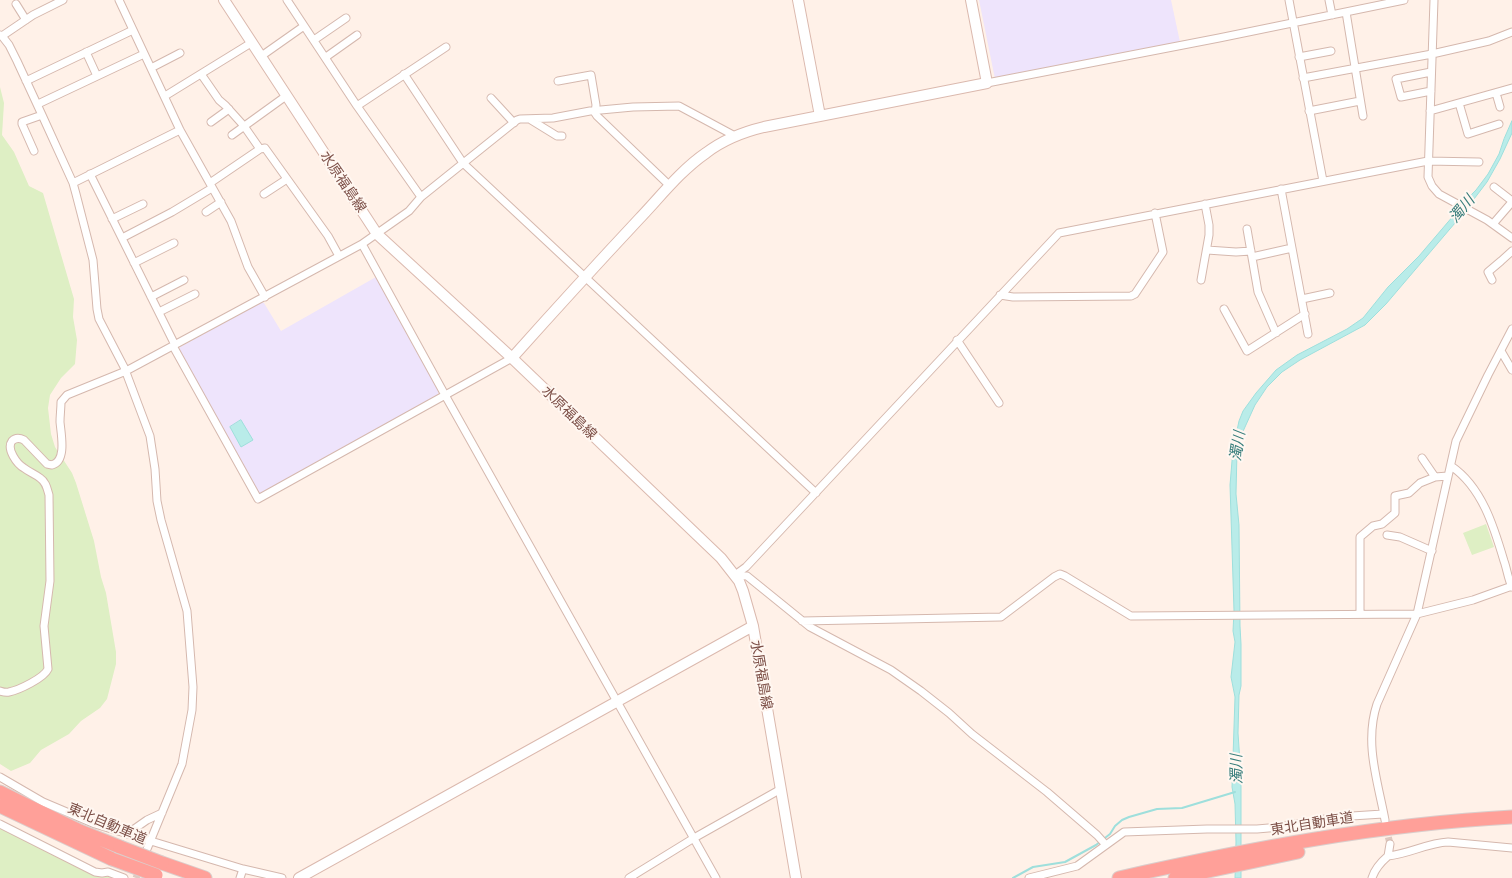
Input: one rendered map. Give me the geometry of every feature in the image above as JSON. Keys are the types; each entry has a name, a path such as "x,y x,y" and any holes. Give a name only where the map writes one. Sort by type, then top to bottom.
{"highway":[{"name":"東北自動車道","path":"0,792 80,831 205,878"},
{"name":"東北自動車道","path":"0,806 112,859 160,877"},
{"name":"東北自動車道","path":"1119,878 1174,872 1353,834 1469,819 1512,817"},
{"name":"東北自動車道","path":"1249,856 1326,847 1406,834 1512,826"}],"street":[{"path":"63,0 26,20 1,36 9,45 38,104 73,183 93,260 99,319 126,371 150,436 157,501 161,520 187,611 193,687 192,710 182,764 147,849"},
{"path":"119,0 180,130 231,221 248,267 265,297"},
{"name":"水原福島線","path":"224,0 260,57 378,234 512,358 578,423 684,522 721,558 735,575 743,591 753,626 796,878"},
{"path":"288,0 357,106 421,197"},
{"path":"798,0 820,116"},
{"path":"971,0 987,83"},
{"path":"1289,0 1323,181"},
{"path":"1329,0 1332,15"},
{"path":"90,174 174,345 258,499 512,358 584,277 694,162 705,153 735,136 764,127 1293,23 1400,0"},
{"path":"1434,0 1428,177 1432,186 1439,194 1493,224 1512,238"},
{"path":"16,4 26,20"},
{"path":"1346,12 1363,116"},
{"path":"314,40 346,18"},
{"path":"260,57 304,26"},
{"path":"26,81 133,30"},
{"path":"1303,78 1432,54 1489,41 1512,32"},
{"path":"326,57 357,36"},
{"path":"165,96 251,43"},
{"path":"357,106 446,47"},
{"path":"1299,57 1331,51"},
{"path":"86,52 97,76"},
{"path":"152,68 180,53"},
{"path":"38,104 144,54"},
{"path":"1431,72 1396,79 1401,97 1431,91"},
{"path":"201,74 219,100 229,108 260,149"},
{"path":"404,74 463,163 816,493"},
{"path":"558,81 591,75 596,105 595,111 597,116 670,186"},
{"path":"1430,111 1512,88"},
{"path":"1496,93 1500,107"},
{"path":"232,135 286,96"},
{"path":"491,98 514,123"},
{"path":"1310,111 1360,101"},
{"path":"1459,103 1468,134 1499,124"},
{"path":"0,691 8,693 18,689 42,676 48,669 44,626 50,581 49,495 47,486 40,478 23,468 15,458 10,448 10,444 15,439 19,438 24,440 47,464 55,464 60,456 62,448 60,411 63,398 73,392 126,371 362,244 378,234 381,229 409,211 421,197 520,119 553,118 595,111 679,106 735,136"},
{"path":"211,122 229,108"},
{"path":"34,151 22,122 42,115"},
{"path":"531,119 557,136 562,136"},
{"path":"73,183 180,130"},
{"path":"122,238 172,212 260,149 265,148 328,236 339,256"},
{"path":"735,575 746,567 957,340 1059,233 1428,161 1479,162"},
{"path":"264,194 287,179"},
{"path":"1493,224 1512,202 1494,187"},
{"path":"1282,189 1308,334"},
{"path":"206,212 221,202"},
{"path":"112,219 143,204"},
{"path":"1201,280 1207,250 1209,224 1205,204"},
{"path":"1000,295 1013,297 1042,297 1131,296 1135,294 1162,252 1155,214"},
{"path":"1247,230 1260,298 1276,333"},
{"path":"134,263 174,243"},
{"path":"362,244 716,878"},
{"path":"1207,250 1252,254 1292,248"},
{"path":"1492,280 1488,272 1502,262 1512,251"},
{"path":"151,297 184,280"},
{"path":"1302,299 1330,293"},
{"path":"158,312 195,294"},
{"path":"1224,310 1247,351 1304,314"},
{"path":"1029,878 1077,866 1124,832 1246,829 1280,827 1336,817 1384,817 1374,768 1371,740 1373,717 1377,704 1417,614 1456,441 1512,329"},
{"path":"957,340 999,403"},
{"path":"1501,351 1512,370"},
{"path":"1422,458 1435,477"},
{"path":"802,621 1001,617 1060,574 1131,616 1222,614 1417,614 1473,600 1512,586 1496,535 1486,510 1475,490 1463,475 1451,466"},
{"path":"1360,614 1360,537 1373,526 1382,524 1395,513 1395,496 1409,493 1420,483 1435,477 1448,476"},
{"path":"1387,536 1400,538 1432,551"},
{"path":"735,575 747,576 802,621 822,634 891,670 921,691 972,734 1048,792 1097,834 1106,845"},
{"path":"299,878 753,626"},
{"path":"0,776 51,807 95,824 243,869 282,878"},
{"path":"629,878 694,838 781,789"},
{"path":"128,834 146,820 162,813"},
{"path":"0,824 95,872 102,874 108,872 124,878"},
{"path":"1372,878 1380,863 1388,856 1399,855 1439,843 1512,848"},
{"path":"1388,856 1390,844"},
{"path":"240,878 243,869"}],"shaded area":[{"path":"979,0 1171,0 1180,42 995,79"},
{"path":"376,277 439,390 438,395 263,494 258,493 178,351 180,347 262,302 281,331"}],"green space":[{"path":"0,87 4,103 2,135 14,152 29,186 43,193 74,299 73,317 77,340 75,364 61,378 50,395 48,408 51,434 55,447 72,473 94,541 101,577 106,593 116,652 116,664 107,699 100,708 81,721 69,734 41,750 30,763 11,771 0,764"},
{"path":"1486,524 1494,547 1472,555 1463,533"},
{"path":"0,828 83,870 101,877 109,876 113,878 0,878"}],"water":[{"name":"濁川","path":"1512,121 1512,133 1487,182 1461,216 1386,304 1365,325 1300,360 1282,372 1267,387 1255,405 1240,438 1237,451 1236,494 1239,525 1241,644 1241,686 1239,695 1238,733 1241,777 1241,878 1235,878 1235,804 1232,787 1235,697 1231,677 1235,642 1233,631 1234,611 1230,485 1233,449 1239,421 1243,411 1256,393 1276,370 1297,355 1347,329 1363,318 1388,287 1419,256 1476,190 1488,174 1499,154"},
{"path":"241,420 253,440 241,447 230,427"}],"waterway":[{"path":"1013,878 1033,867 1065,862 1096,845 1110,834 1115,826 1122,820 1129,817 1157,809 1182,808 1235,792"}],"tunnel":[{"path":"1386,827 1390,844"},
{"path":"136,878 141,866"}]}
